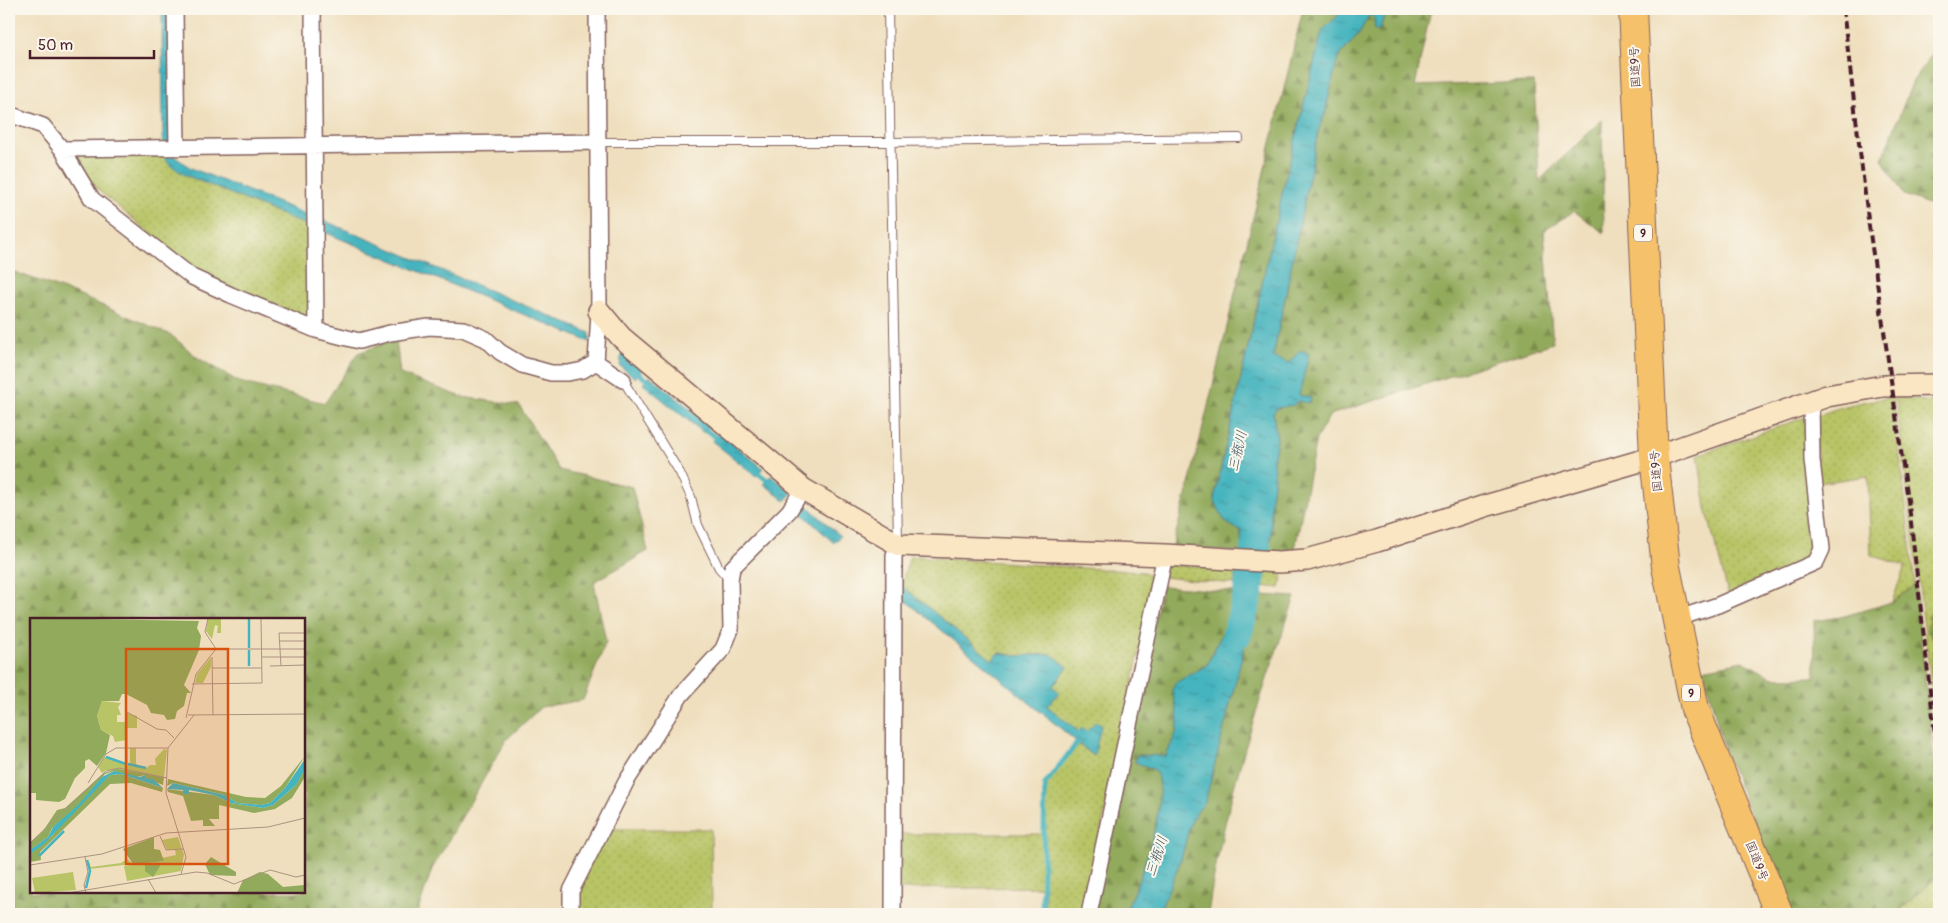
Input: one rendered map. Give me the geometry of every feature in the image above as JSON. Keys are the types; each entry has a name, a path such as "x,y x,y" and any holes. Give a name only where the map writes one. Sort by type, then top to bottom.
{"highway":[{"name":"国道9号","path":"1633,9 1654,457 1666,567 1695,709 1779,914"}],"street":[{"path":"175,9 176,148"},
{"path":"313,9 316,330"},
{"path":"596,362 599,311 597,9"},
{"path":"9,114 43,126 62,150 92,199 192,277 231,295 316,330 359,341 390,333 429,327 462,329 486,339 500,352 522,365 550,373 583,370 596,362"},
{"path":"62,150 598,142"},
{"path":"599,311 621,337 801,492 899,545 1165,555 1280,562 1307,560 1377,541 1485,506 1654,457 1827,396 1883,386 1939,385"},
{"path":"596,362 622,380"},
{"path":"1676,619 1718,605 1816,562 1822,548 1812,460 1812,402"},
{"path":"571,914 571,891 626,782 681,696 723,649 731,629 730,580 732,568 790,509 801,492"},
{"path":"893,914 894,555 899,545"},
{"path":"1089,914 1165,555"}],"lane":[{"path":"888,9 899,545"},
{"path":"598,142 890,142 1239,138"},
{"path":"622,380 680,473 691,497 698,525 719,568 730,580"}],"green space":[{"path":"1303,9 1345,9 1322,32 1287,172 1214,498 1225,522 1241,531 1242,552 1172,548 1191,477"},
{"path":"1386,9 1431,9 1415,86 1534,82 1539,181 1602,120 1604,233 1574,211 1544,231 1553,343 1330,415 1316,439 1295,549 1268,553 1271,534 1273,461 1277,439 1273,413 1277,408 1311,398 1299,395 1289,363 1273,358 1319,127 1325,114 1336,64 1342,53 1359,33 1370,14 1374,18 1375,29 1380,29"},
{"path":"1939,44 1939,208 1904,195 1882,159 1913,81"},
{"path":"77,154 164,154 168,163 183,174 311,227 309,319 230,286 197,270 181,259 97,189"},
{"path":"9,270 73,293 171,335 198,358 239,382 325,403 358,353 396,339 400,374 462,397 519,405 559,470 632,487 648,551 594,582 606,642 583,700 541,707 506,740 432,869 417,914 9,914"},
{"path":"1893,397 1915,585 1892,602 1905,566 1871,555 1868,476 1818,483 1816,417 1844,406"},
{"path":"1896,397 1939,403 1939,750"},
{"path":"1806,417 1815,554 1729,597 1706,508 1698,455"},
{"path":"910,556 1144,572 1155,578 1083,914 1045,914 1045,887 897,889 897,834 1045,834 1046,784 1078,744 1094,756 1086,732 1079,732 1047,706 1052,687 1051,654 1018,656 998,653 992,660 901,585"},
{"path":"1166,565 1236,568 1235,584 1163,577"},
{"path":"1265,570 1280,570 1282,575 1280,588 1262,586"},
{"path":"1915,585 1939,803 1939,874 1896,914 1792,914 1724,749 1703,669 1743,661 1773,678 1815,677 1814,621 1841,617 1892,602"},
{"path":"1162,586 1234,592 1228,621 1207,665 1176,683 1172,690 1178,718 1177,731 1166,756 1137,755 1136,762 1155,769 1159,784 1159,801 1145,863 1124,914 1093,914"},
{"path":"1261,595 1295,597 1268,675 1233,793 1223,833 1208,914 1158,914 1178,868 1192,820 1205,802 1244,648"},
{"path":"1939,603 1939,750 1932,666 1937,643 1927,631 1929,616"},
{"path":"605,829 711,829 712,914 574,914 573,898"},
{"path":"1939,874 1939,914 1915,914 1914,911 1896,914"}],"water":[{"path":"162,9 170,9 171,145 163,145"},
{"path":"1345,9 1386,9 1380,29 1377,31 1375,29 1374,18 1370,14 1359,33 1342,53 1336,64 1325,114 1319,128 1273,357 1289,363 1299,351 1309,354 1299,395 1311,398 1310,403 1297,401 1294,405 1277,408 1273,413 1277,439 1273,461 1271,534 1268,553 1242,552 1241,531 1225,522 1214,499 1287,172 1322,31"},
{"path":"164,154 171,154 191,168 311,216 311,227 183,174 168,163"},
{"path":"318,218 590,333 590,342 319,230"},
{"path":"622,352 642,369 635,378 620,366"},
{"path":"650,376 710,425 704,433 643,384"},
{"path":"719,432 763,468 756,476 712,441"},
{"path":"771,475 792,493 785,501 764,484"},
{"path":"802,501 840,536 834,543 796,508"},
{"path":"1236,568 1265,570 1262,586 1235,584"},
{"path":"901,585 992,660 998,653 1018,656 1051,654 1068,667 1053,686 1059,693 1047,706 1079,732 1082,728 1086,732 1097,721 1101,726 1094,756 894,591"},
{"path":"1234,592 1261,595 1244,648 1205,803 1192,820 1178,868 1158,914 1124,914 1145,864 1159,802 1159,784 1155,770 1135,762 1137,755 1166,756 1177,731 1178,718 1172,690 1175,683 1207,665 1228,621"}],"waterway":[{"path":"633,369 652,384"},
{"path":"702,427 719,440"},
{"path":"754,470 771,483"},
{"name":"三瓶川","path":"1237,634 1247,599 1256,545"},
{"path":"1042,912 1045,784 1077,743"}],"railway":[{"path":"1843,9 1868,219 1910,514 1939,770"}]}
